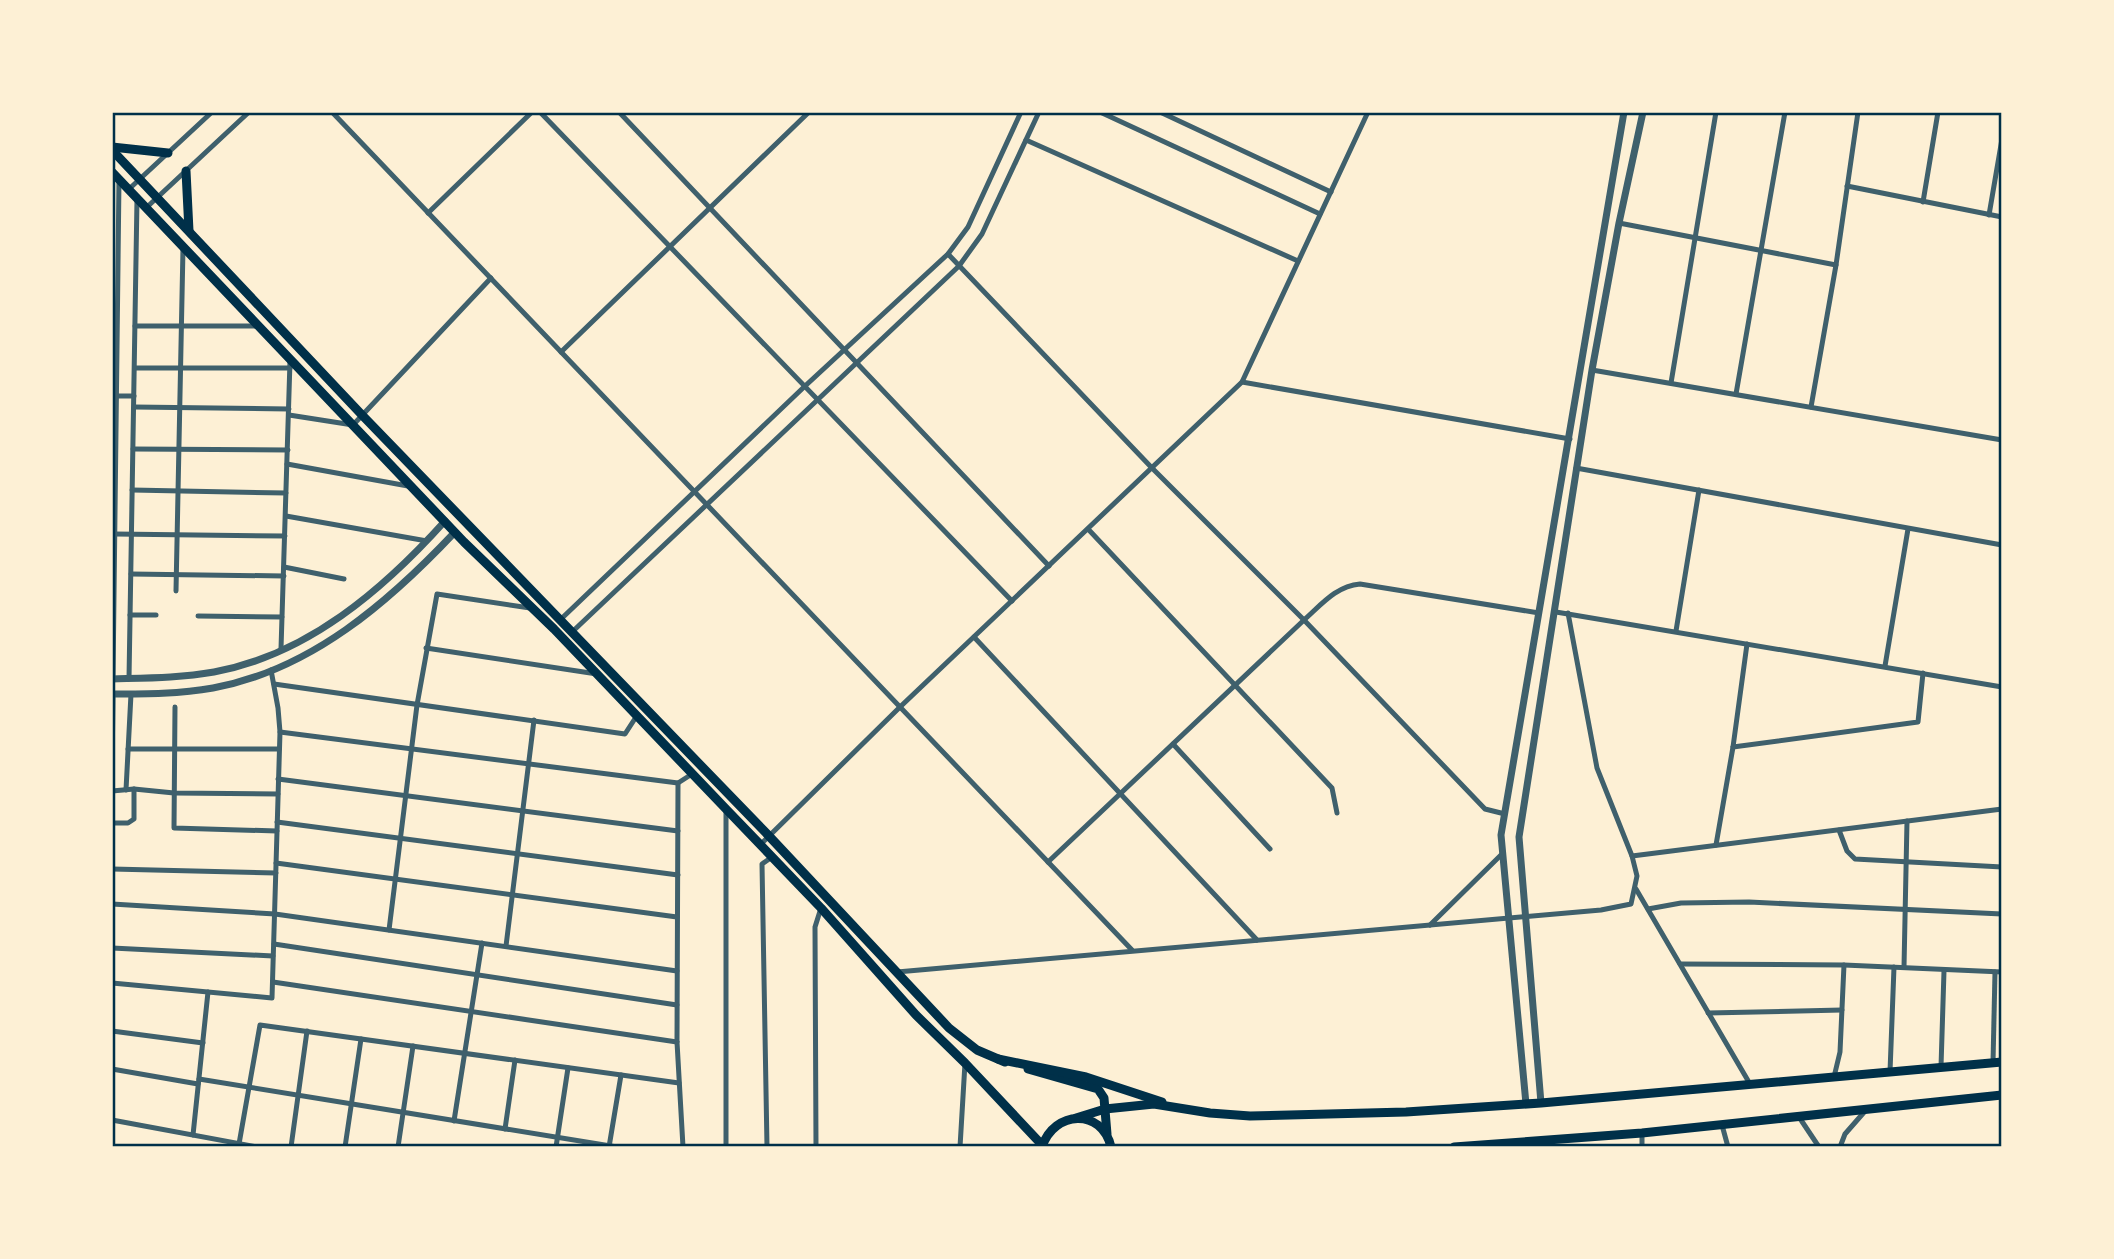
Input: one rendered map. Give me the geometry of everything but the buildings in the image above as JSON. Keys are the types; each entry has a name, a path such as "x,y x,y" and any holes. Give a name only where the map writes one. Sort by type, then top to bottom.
{"main road":[{"path":"112,148 168,153"},
{"path":"112,148 557,625 769,836 957,1036 977,1050 998,1059 1094,1088 1102,1095 1111,1147"},
{"path":"186,172 189,231"},
{"path":"114,175 259,326 290,364 353,425 445,522 533,608 557,625"},
{"path":"568,636 597,674 636,717 821,908 916,1015 965,1063 1042,1147 1046,1137 1058,1123 1105,1109 1170,1105"},
{"path":"998,1059 1076,1074 1170,1105 1210,1113 1250,1116 1406,1112 1541,1103 1998,1063"},
{"path":"1457,1147 1642,1133 2002,1096"},
{"path":"1076,1118 1094,1122 1107,1134"}],"street":[{"path":"128,190 212,112"},
{"path":"146,208 249,112"},
{"path":"332,112 1132,950"},
{"path":"428,213 532,112"},
{"path":"540,112 1012,601"},
{"path":"619,112 1049,566"},
{"path":"561,352 809,112"},
{"path":"557,625 804,387 948,254 968,227 1021,112"},
{"path":"568,636 959,266 982,234 1039,112"},
{"path":"1100,112 1320,214"},
{"path":"1160,112 1331,192"},
{"path":"760,845 900,707 1242,382 1367,112"},
{"path":"1526,1104 1502,835 1624,112"},
{"path":"1541,1103 1519,837 1592,370 1643,112"},
{"path":"1671,383 1716,112"},
{"path":"1736,394 1785,112"},
{"path":"1811,407 1836,265 1858,112"},
{"path":"1923,202 1938,112"},
{"path":"1026,139 1298,261"},
{"path":"1989,215 2002,139"},
{"path":"112,773 114,175"},
{"path":"1847,186 2002,218"},
{"path":"129,679 137,199"},
{"path":"1619,223 1836,265"},
{"path":"176,591 183,247"},
{"path":"948,254 1152,468 1485,809 1505,814"},
{"path":"134,407 289,412 353,425 491,278"},
{"path":"135,326 259,326"},
{"path":"135,368 290,364 281,649"},
{"path":"1592,370 2002,440"},
{"path":"1242,382 1570,439"},
{"path":"114,396 134,396"},
{"path":"133,449 288,450"},
{"path":"287,464 411,486"},
{"path":"1576,468 2002,545"},
{"path":"132,490 286,493"},
{"path":"1676,631 1699,490"},
{"path":"286,516 427,541"},
{"path":"112,679 165,678 215,672 281,649 327,627 363,600 445,522"},
{"path":"1088,529 1332,788 1337,813"},
{"path":"1885,666 1908,529"},
{"path":"113,694 215,687 271,670 324,644 371,611 455,532"},
{"path":"114,534 285,536"},
{"path":"284,567 344,579"},
{"path":"131,575 284,576"},
{"path":"1048,862 1336,591 1348,585 1360,584 1539,613"},
{"path":"389,930 417,705 437,594 533,608"},
{"path":"363,600 371,611"},
{"path":"1556,612 2002,687"},
{"path":"897,972 1510,918 1631,904 1637,876 1632,856 1597,768 1568,613"},
{"path":"130,615 156,615"},
{"path":"198,616 282,617"},
{"path":"113,633 130,631"},
{"path":"974,637 1257,940"},
{"path":"1716,845 1747,643"},
{"path":"426,648 597,674"},
{"path":"112,983 272,998 280,732 271,670"},
{"path":"1733,747 1918,722 1923,673"},
{"path":"274,684 625,734 636,717"},
{"path":"126,790 131,694"},
{"path":"175,707 174,828 277,831"},
{"path":"506,946 534,720"},
{"path":"280,732 678,783 692,774"},
{"path":"1173,744 1270,849"},
{"path":"128,749 279,749"},
{"path":"278,779 678,831"},
{"path":"678,783 677,1042 683,1147"},
{"path":"112,823 128,823 134,820 134,789"},
{"path":"112,791 134,789 174,793 278,794"},
{"path":"726,809 726,1147"},
{"path":"1632,856 2002,809"},
{"path":"1904,967 1907,821"},
{"path":"277,822 678,875"},
{"path":"1839,830 1847,851 1855,859 2002,867"},
{"path":"1430,925 1502,854"},
{"path":"767,1147 762,864 772,857"},
{"path":"276,863 677,917"},
{"path":"112,869 276,873"},
{"path":"1636,889 1750,1084"},
{"path":"1648,909 1681,904 1749,902 2002,914"},
{"path":"112,904 275,914 677,971"},
{"path":"816,1147 815,927 821,908"},
{"path":"454,1121 482,943"},
{"path":"274,944 677,1005"},
{"path":"112,948 274,956"},
{"path":"1680,964 1844,965 1999,972 1998,1063"},
{"path":"1834,1077 1840,1052 1844,965"},
{"path":"1890,1072 1894,967"},
{"path":"1941,1068 1944,971"},
{"path":"273,982 677,1042"},
{"path":"193,1135 208,992"},
{"path":"1708,1013 1842,1010"},
{"path":"239,1144 260,1025 680,1083"},
{"path":"112,1031 203,1043"},
{"path":"291,1147 307,1031"},
{"path":"345,1147 361,1039"},
{"path":"398,1147 413,1046"},
{"path":"505,1129 515,1060"},
{"path":"960,1147 965,1063"},
{"path":"556,1147 568,1068"},
{"path":"112,1069 248,1087 617,1147"},
{"path":"609,1147 621,1075"},
{"path":"1840,1147 1845,1134 1867,1109"},
{"path":"1799,1117 1819,1147"},
{"path":"112,1120 257,1147"},
{"path":"1722,1125 1728,1147"},
{"path":"1642,1133 1642,1147"}]}
